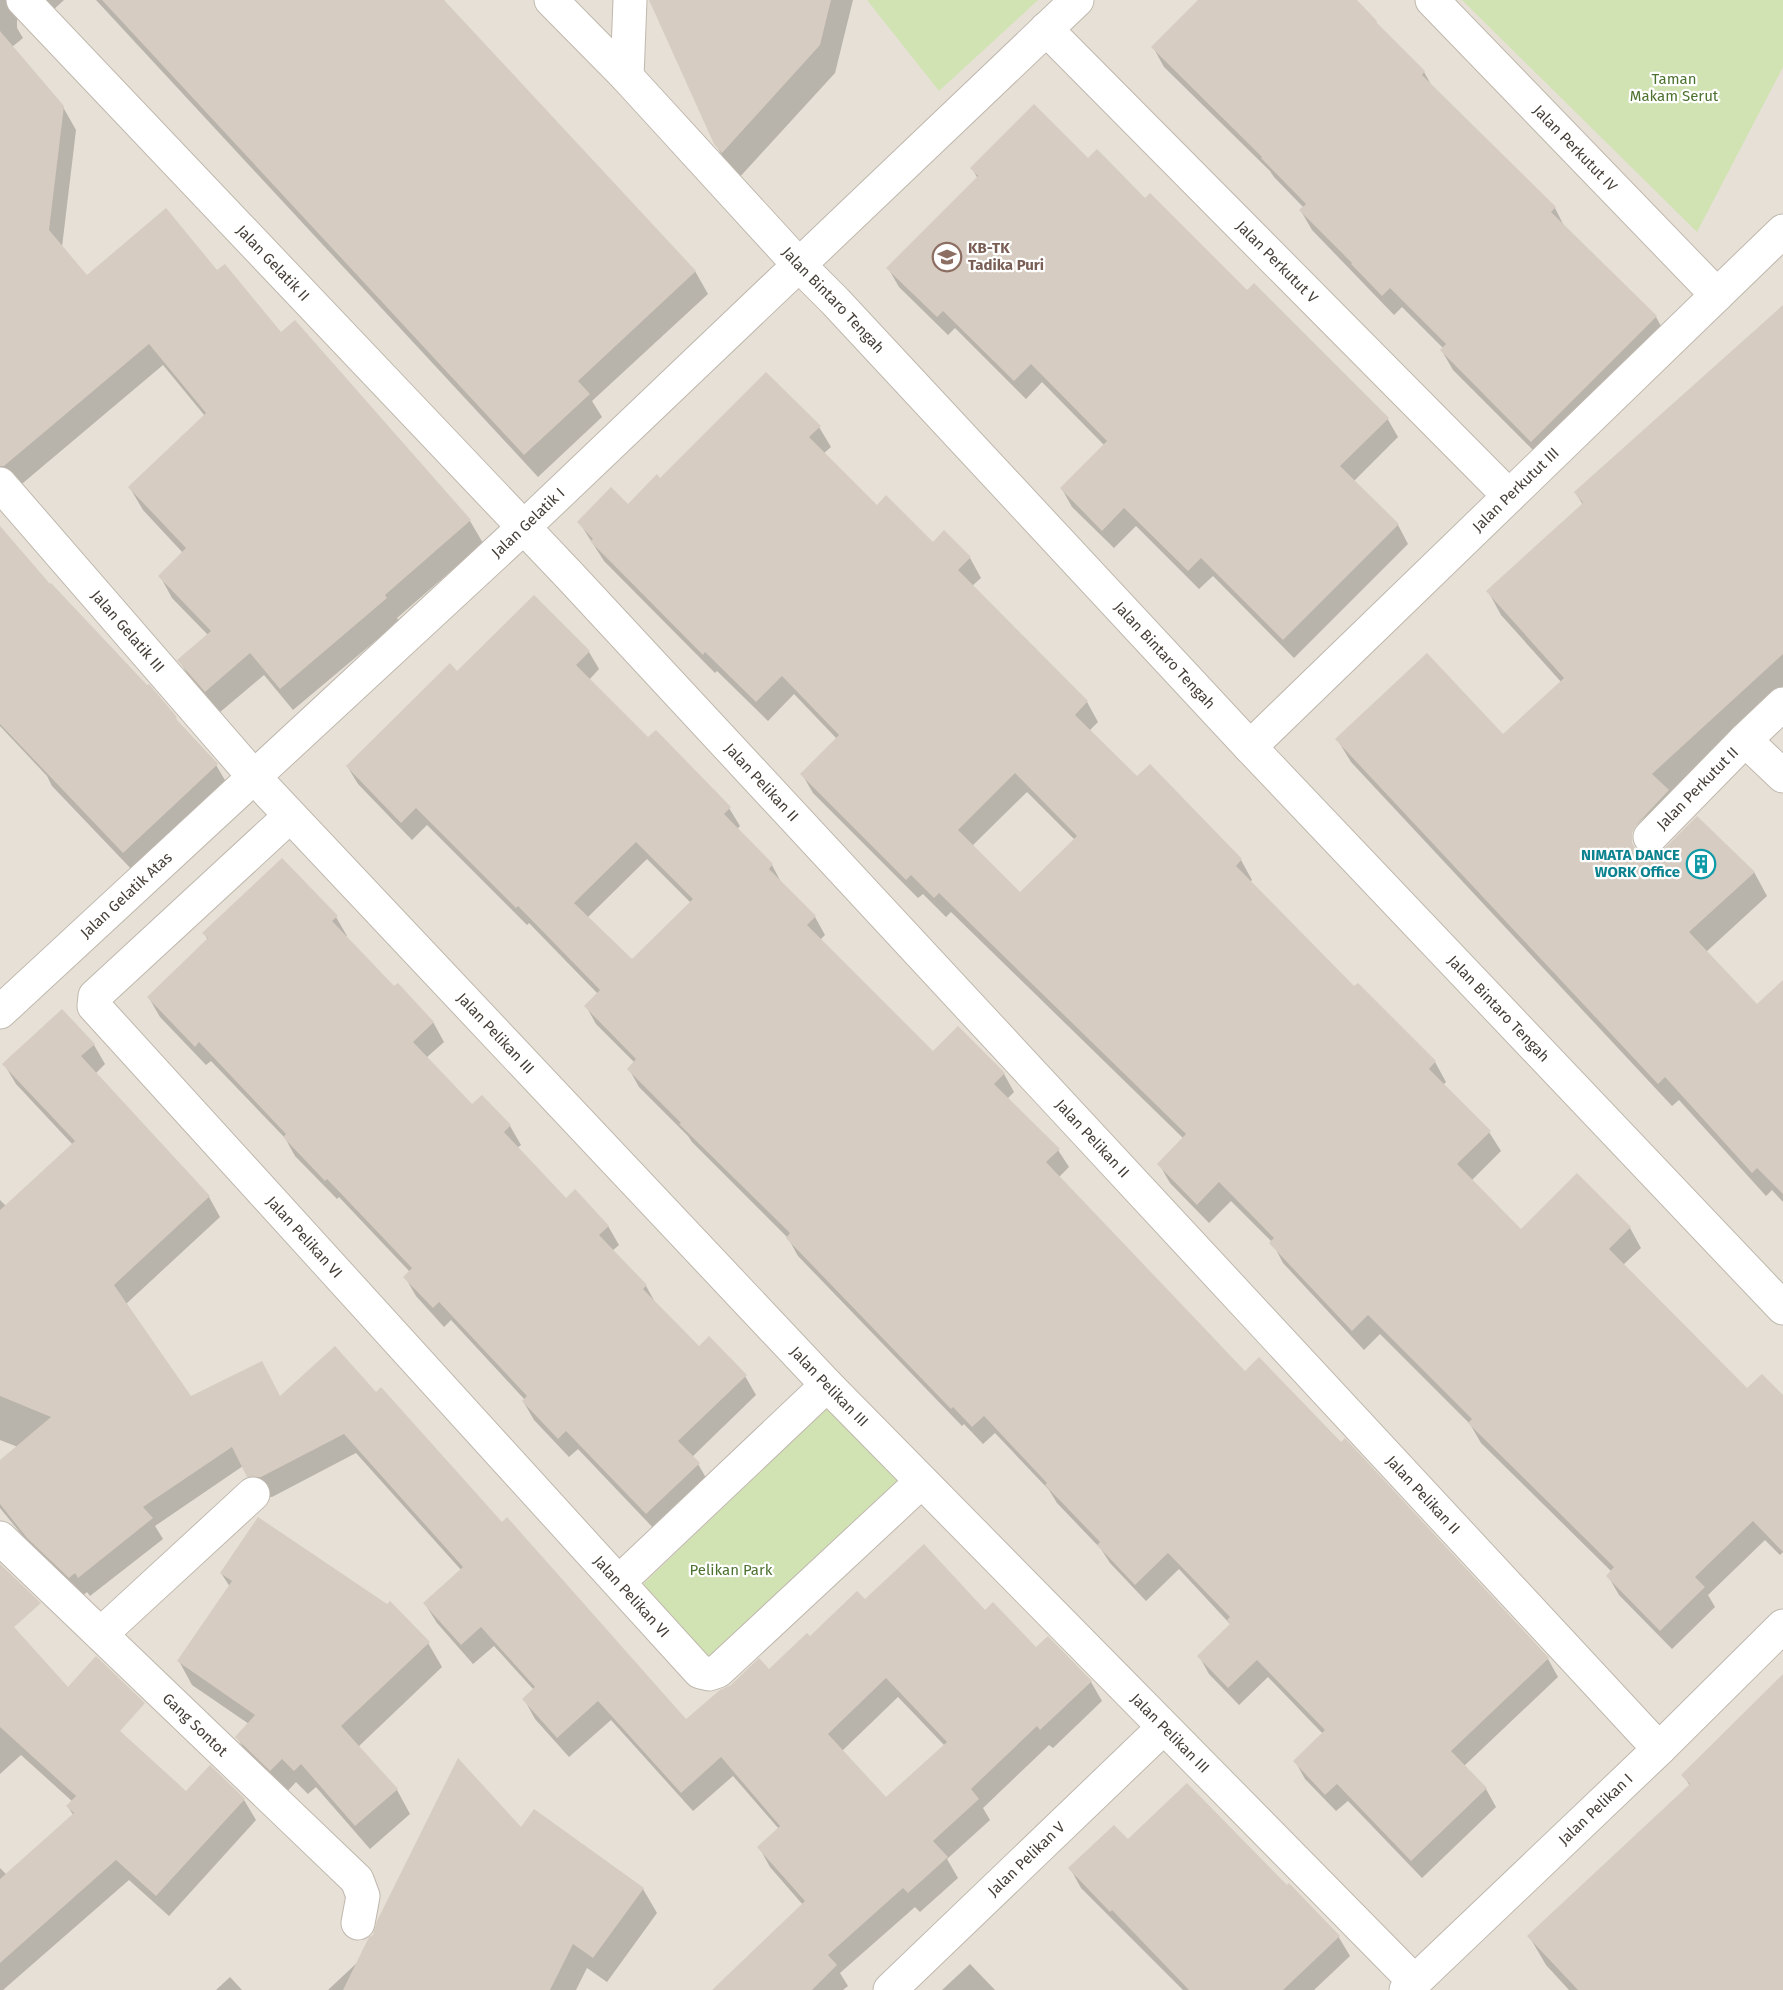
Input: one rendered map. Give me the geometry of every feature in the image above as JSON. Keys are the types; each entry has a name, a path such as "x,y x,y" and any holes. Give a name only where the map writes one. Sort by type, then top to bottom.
{"street":[{"name":"Jalan Gelatik II","path":"23,0 524,527"},
{"name":"Jalan Bintaro Tengah","path":"552,0 627,77 799,265 1250,747 1783,1308"},
{"path":"627,77 630,0"},
{"name":"Jalan Gelatik I","path":"255,778 524,527 1077,0"},
{"name":"Jalan Perkutut IV","path":"1432,0 1717,295"},
{"name":"Jalan Perkutut V","path":"1046,29 1509,496"},
{"name":"Jalan Perkutut III","path":"1250,747 1783,231"},
{"name":"Jalan Gelatik III","path":"0,484 255,778"},
{"name":"Jalan Pelikan II","path":"524,527 1659,1749"},
{"name":"Jalan Perkutut II","path":"1650,837 1783,704"},
{"name":"Jalan Perkutut II","path":"1745,740 1783,777"},
{"name":"Jalan Pelikan III","path":"255,778 827,1385 1163,1728 1410,1986"},
{"name":"Jalan Gelatik Atas","path":"0,1012 255,778"},
{"name":"Jalan Pelikan VI","path":"290,816 95,996 94,1006 700,1672 709,1674 718,1671 921,1482"},
{"path":"619,1582 827,1385"},
{"path":"101,1634 253,1494"},
{"name":"Gang Sontot","path":"0,1538 357,1880 363,1896 358,1923"},
{"name":"Jalan Pelikan I","path":"1410,1986 1659,1749 1783,1626"},
{"name":"Jalan Pelikan V","path":"890,1990 1163,1728"}],"shaded area":[{"path":"0,0 1783,0 1783,1990 0,1990"}],"green space":[{"path":"867,0 1038,0 939,91"},
{"name":"Taman Makam Serut","path":"1462,0 1783,0 1783,67 1697,232"},
{"name":"Pelikan Park","path":"832,1403 903,1476 710,1661 640,1587"}],"building":[{"path":"102,0 444,0 696,271 578,381 590,394 524,455"},
{"path":"649,0 831,0 820,45 722,153 714,144"},
{"path":"1198,0 1357,0 1425,71 1422,75 1556,207 1551,212 1657,316 1531,442 1440,350 1446,344 1390,288 1382,296 1299,210 1306,204 1151,47"},
{"path":"0,31 64,106 49,230 87,275 166,208 217,270 225,264 281,332 295,320 471,520 385,595 387,598 280,689 250,653 205,692 177,660 211,631 158,576 186,548 128,487 206,413 149,344 4,466 0,466"},
{"path":"1034,104 1088,158 1097,149 1145,198 1150,193 1247,290 1254,283 1389,418 1340,466 1399,524 1283,640 1201,558 1188,571 1124,508 1102,531 1060,488 1107,441 1031,364 1014,381 943,311 937,317 886,268 978,176 970,168"},
{"path":"1783,305 1783,654 1652,774 1669,790 1637,824 1632,833 1632,843 1637,851 1645,855 1654,855 1663,850 1697,816 1755,872 1689,932 1757,1004 1783,980 1783,1194 1757,1168 1752,1173 1665,1077 1658,1084 1335,739 1427,653 1503,734 1564,678 1486,591 1583,503 1574,492"},
{"path":"766,372 821,426 809,437 877,505 886,495 933,542 944,530 971,557 958,570 1088,701 1075,715 1137,776 1150,764 1242,859 1236,866 1354,986 1358,983 1436,1061 1429,1069 1491,1131 1457,1164 1521,1229 1577,1173 1631,1227 1609,1249 1747,1388 1762,1374 1783,1395 1783,1552 1753,1521 1695,1577 1705,1587 1660,1631 1606,1576 1614,1567 1468,1423 1472,1419 1368,1315 1352,1331 1269,1243 1274,1238 1219,1182 1197,1205 1157,1164 1186,1134 939,893 934,898 911,875 906,880 800,774 839,735 782,676 756,702 705,652 703,655 590,541 593,539 577,522 611,487 628,504 657,474 660,478","holes":["1015,773 1077,836 1020,892 958,830"]},
{"path":"0,526 50,584 147,685 149,684 177,720 218,764 123,853 0,724"},
{"path":"534,595 590,651 576,665 648,737 656,730 731,807 724,814 773,864 769,869 816,916 807,925 933,1051 958,1026 1005,1073 994,1084 1060,1149 1046,1162 1245,1371 1259,1357 1341,1442 1345,1438 1549,1658 1451,1751 1487,1788 1411,1861 1337,1784 1325,1795 1293,1761 1325,1730 1257,1660 1228,1688 1197,1656 1230,1624 1227,1620 1230,1617 1168,1553 1135,1585 1097,1545 1100,1542 1045,1485 1047,1483 984,1416 972,1427 953,1407 951,1409 786,1238 790,1233 679,1124 681,1123 627,1069 636,1059 584,1006 600,990 518,906 516,908 416,808 401,823 346,766 450,663 457,671","holes":["636,842 693,899 632,959 574,903"]},
{"path":"282,858 338,916 332,921 394,986 398,983 434,1022 413,1042 472,1104 482,1095 511,1125 504,1132 566,1198 575,1189 609,1226 599,1235 647,1285 643,1289 699,1346 709,1336 747,1375 678,1441 700,1463 646,1514 566,1431 558,1439 522,1401 527,1396 439,1302 433,1308 403,1277 412,1268 327,1179 325,1181 283,1137 286,1134 199,1042 195,1047 147,997 208,938 202,933"},
{"path":"62,1009 95,1044 81,1056 210,1196 114,1285 191,1396 262,1361 280,1396 335,1346 376,1392 381,1387 502,1522 507,1517 686,1719 720,1690 731,1685 759,1658 769,1669 807,1633 810,1636 857,1591 865,1599 924,1544 985,1610 993,1602 1036,1647 1048,1636 1092,1681 1040,1730 1037,1726 971,1789 979,1799 933,1841 948,1857 908,1893 903,1888 828,1955 837,1965 812,1990 712,1990 805,1901 757,1847 780,1826 721,1757 681,1793 598,1701 557,1738 522,1699 535,1687 481,1627 461,1645 423,1603 463,1567 344,1434 261,1477 247,1477 232,1447 143,1507 153,1518 78,1578 75,1573 69,1578 27,1538 0,1504 0,1460 51,1417 0,1396 0,1210 75,1141 2,1064","holes":["886,1678 947,1742 886,1797 828,1734"]},
{"path":"258,1517 387,1604 390,1601 430,1642 341,1726 398,1789 355,1826 301,1764 294,1771 282,1759 270,1771 235,1737 255,1715 177,1661 232,1581 220,1573"},
{"path":"0,1564 41,1603 14,1627 68,1687 96,1656 145,1703 120,1731 186,1791 210,1765 245,1799 156,1896 116,1860 0,1963 0,1879 74,1813 66,1806 76,1796 0,1727"},
{"path":"1783,1674 1783,1990 1578,1990 1527,1936 1690,1784 1681,1775"},
{"path":"458,1758 521,1827 534,1809 644,1888 593,1958 573,1944 550,1990 343,1990 369,1937 373,1935 377,1921"},
{"path":"1187,1783 1340,1936 1283,1990 1189,1990 1068,1868 1114,1825 1128,1839"}],"place":[{"name":"KB-TK Tadika Puri","path":"947,257"},
{"name":"NIMATA DANCE WORK Office","path":"1701,864"}]}
